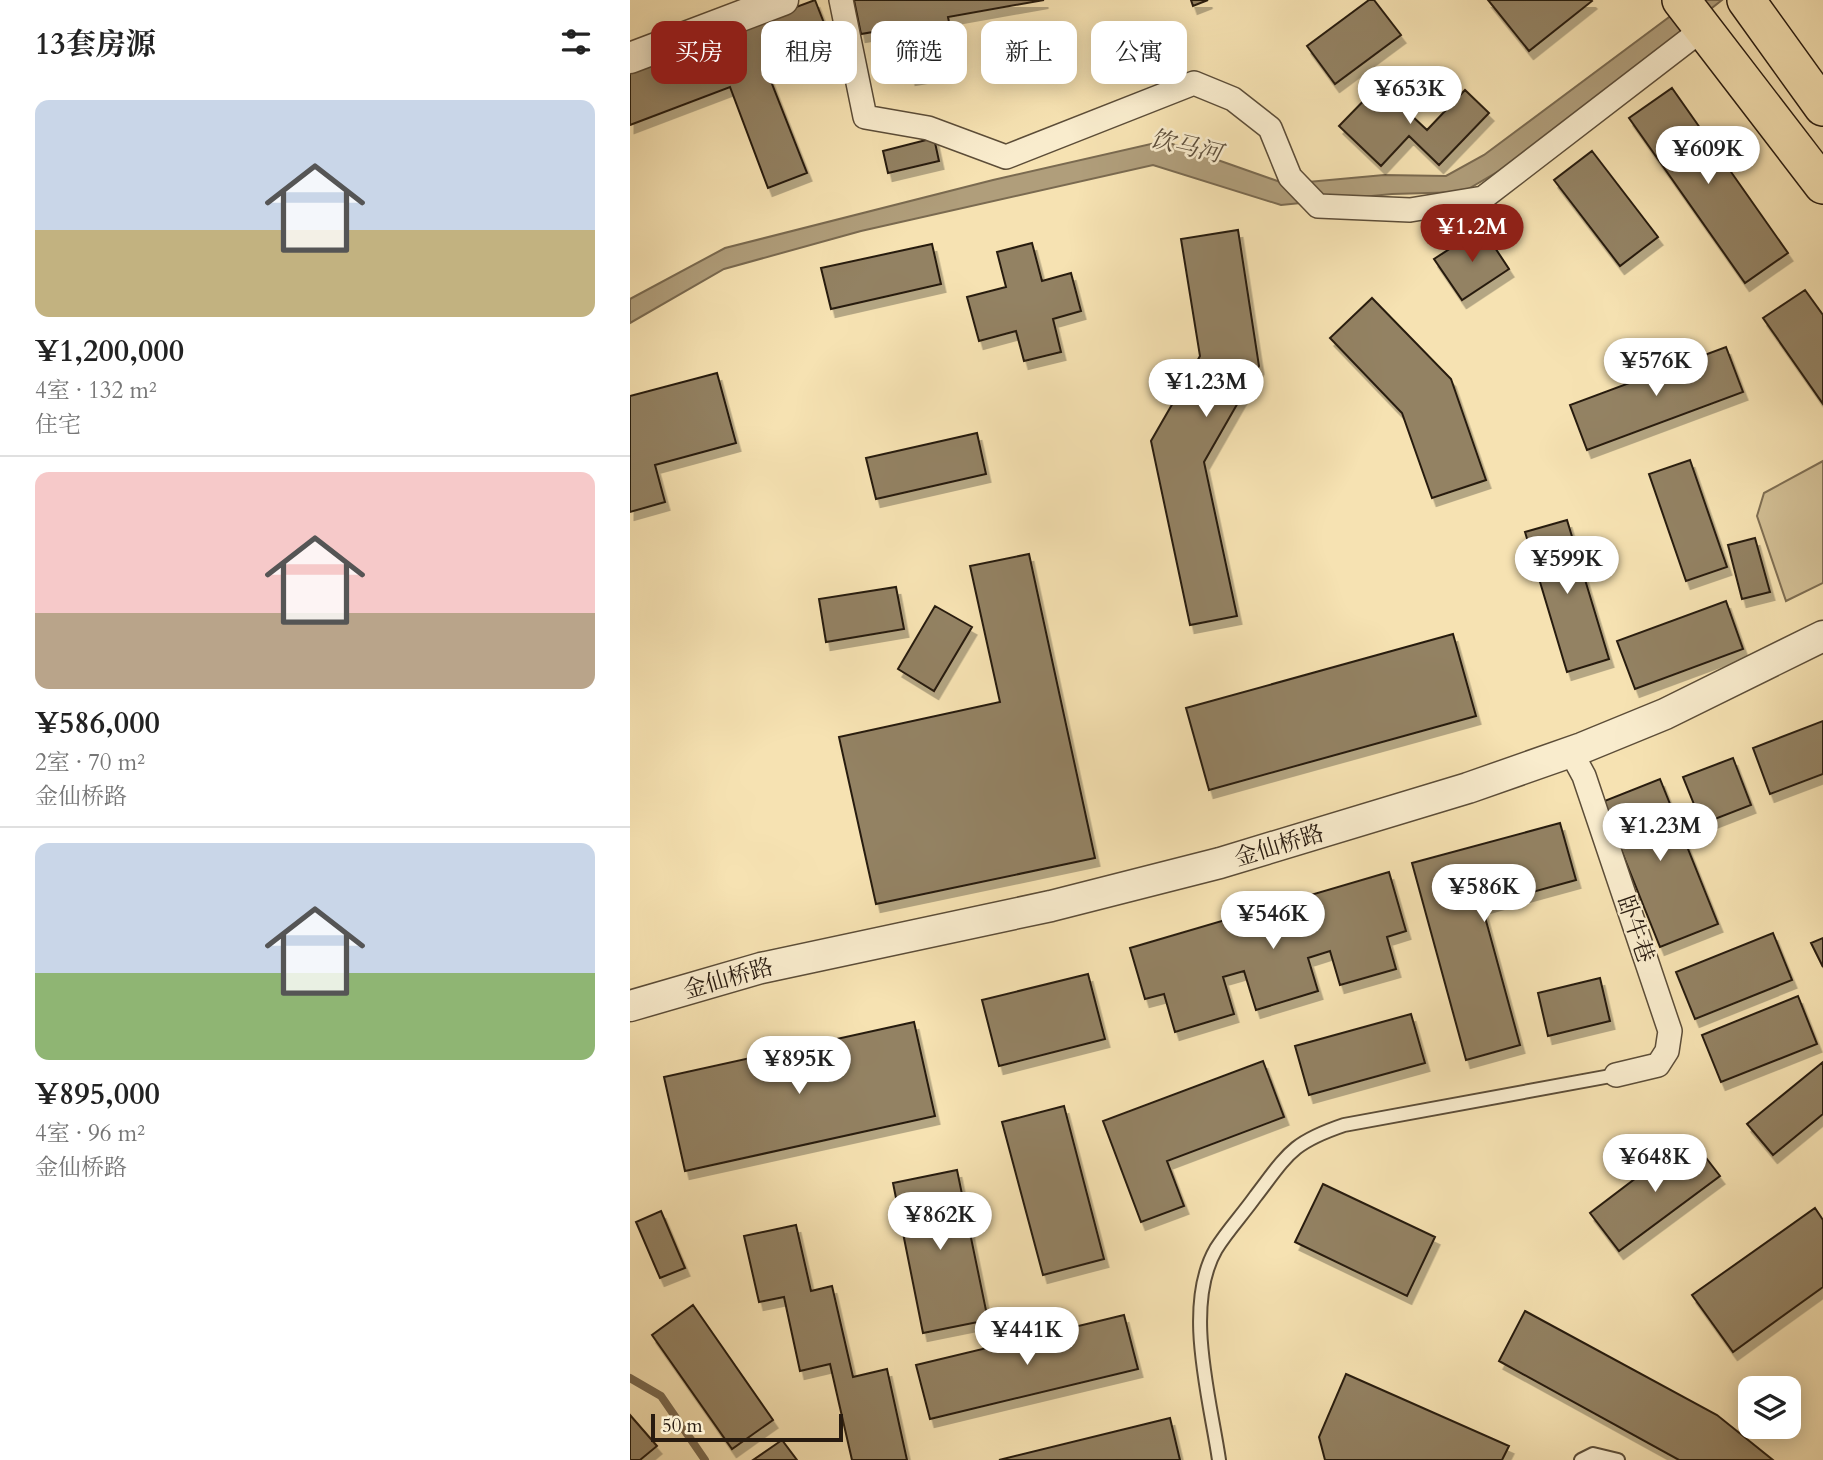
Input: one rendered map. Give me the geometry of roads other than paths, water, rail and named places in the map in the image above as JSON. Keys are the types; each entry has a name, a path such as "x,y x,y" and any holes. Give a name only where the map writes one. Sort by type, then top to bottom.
{"main road":[{"path":"1681,0 1823,184"},
{"path":"1746,0 1823,107"}],"street":[{"path":"630,41 734,0"},
{"path":"630,58 783,0"},
{"path":"841,0 865,117 928,128 1006,157 1194,83 1233,99 1270,128 1290,177 1316,205 1410,210 1483,198 1704,28"},
{"name":"金仙桥路","path":"630,1006 761,968 1051,906 1220,863 1468,788 1571,752 1665,713 1823,636"},
{"name":"卧牛巷","path":"1571,752 1584,776 1670,1031 1667,1051 1658,1065 1616,1075"}],"lane":[{"path":"1219,1460 1201,1332 1200,1291 1216,1250 1292,1149 1315,1136 1344,1125 1616,1075"},
{"path":"1581,1460 1593,1454 1618,1460"}],"waterway":[{"path":"630,1378 661,1396 705,1460"}],"water label":[{"name":"饮马河","path":"1186,146"}]}
